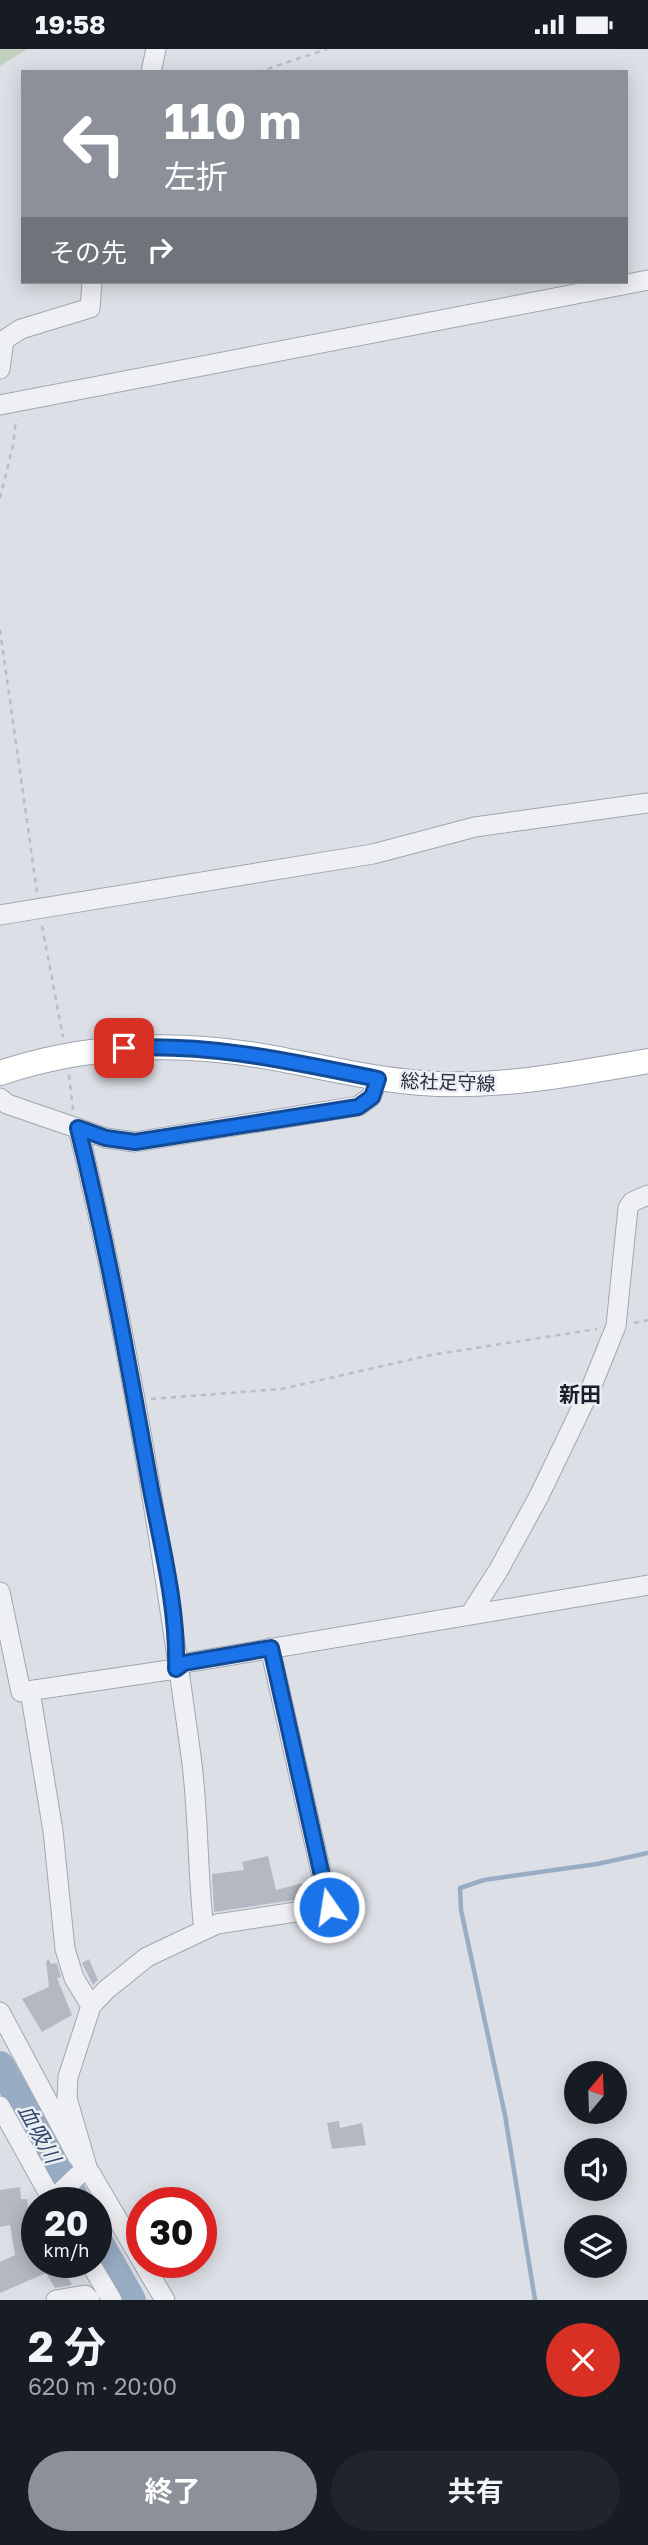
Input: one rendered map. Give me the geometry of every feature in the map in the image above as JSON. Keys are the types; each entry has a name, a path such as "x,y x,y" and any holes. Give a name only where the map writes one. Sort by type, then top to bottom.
{"main road":[{"name":"総社足守線","path":"0,1073 104,1049 164,1045 217,1049 378,1079 491,1085 648,1061"}],"street":[{"path":"151,70 156,49"},
{"path":"628,284 648,280"},
{"path":"0,369 4,340 21,329 90,308 92,284"},
{"path":"8,403 627,284"},
{"path":"0,915 373,854 475,827 648,803"},
{"path":"0,1098 7,1104 106,1138 135,1142 358,1107 372,1097 378,1079"},
{"path":"77,1128 113,1275 166,1578 176,1669 191,1758 198,1882 204,1930"},
{"path":"471,1613 498,1571 539,1496 591,1388 616,1326 628,1208 632,1202 648,1195"},
{"path":"0,1592 21,1692 176,1669 184,1663 648,1585"},
{"path":"85,2169 67,2098 68,2077 91,2006 147,1957 217,1924 329,1907 271,1648"},
{"path":"30,1691 52,1831 65,1949 74,1978 91,2006"},
{"path":"0,2012 77,2156 126,2236"},
{"path":"0,2106 48,2187"},
{"path":"0,2133 16,2153 33,2166"},
{"path":"68,2187 85,2169"},
{"path":"99,2278 112,2300"},
{"path":"152,2278 165,2300"},
{"path":"56,2300 85,2295 90,2300"}],"path":[{"path":"264,70 327,49"},
{"path":"0,498 13,446 8,403"},
{"path":"0,630 39,910 77,1128"},
{"path":"136,1400 281,1389 431,1355 616,1326"}],"green space":[{"path":"0,49 27,49 0,66"}],"building":[{"path":"268,1856 276,1890 303,1883 307,1898 214,1912 212,1874 244,1870 242,1862"},
{"path":"89,1959 98,1980 93,1985 82,1963"},
{"path":"49,1960 51,1964 57,1963 61,1977 57,1978 72,2015 42,2032 22,1999 49,1987 46,1961"},
{"path":"339,2121 340,2128 362,2123 366,2145 332,2149 327,2123"},
{"path":"20,2187 21,2278 34,2278 0,2293 0,2262 15,2255 10,2225 0,2227 0,2190"},
{"path":"49,2278 68,2278 72,2285 55,2288"}],"waterway":[{"path":"535,2300 505,2115 461,1910 460,1888 484,1880 597,1864 648,1853"},
{"name":"血吸川","path":"0,2065 69,2187"},
{"name":"血吸川","path":"112,2264 132,2300"}],"district":[{"name":"新田","path":"580,1395"}],"route":[{"path":"124,1048 164,1045 217,1049 268,1056 378,1079 372,1097 358,1107 202,1133 135,1142 106,1138 78,1128 113,1275 136,1400 166,1578 177,1654 176,1669 184,1663 271,1648 329,1907"}]}
